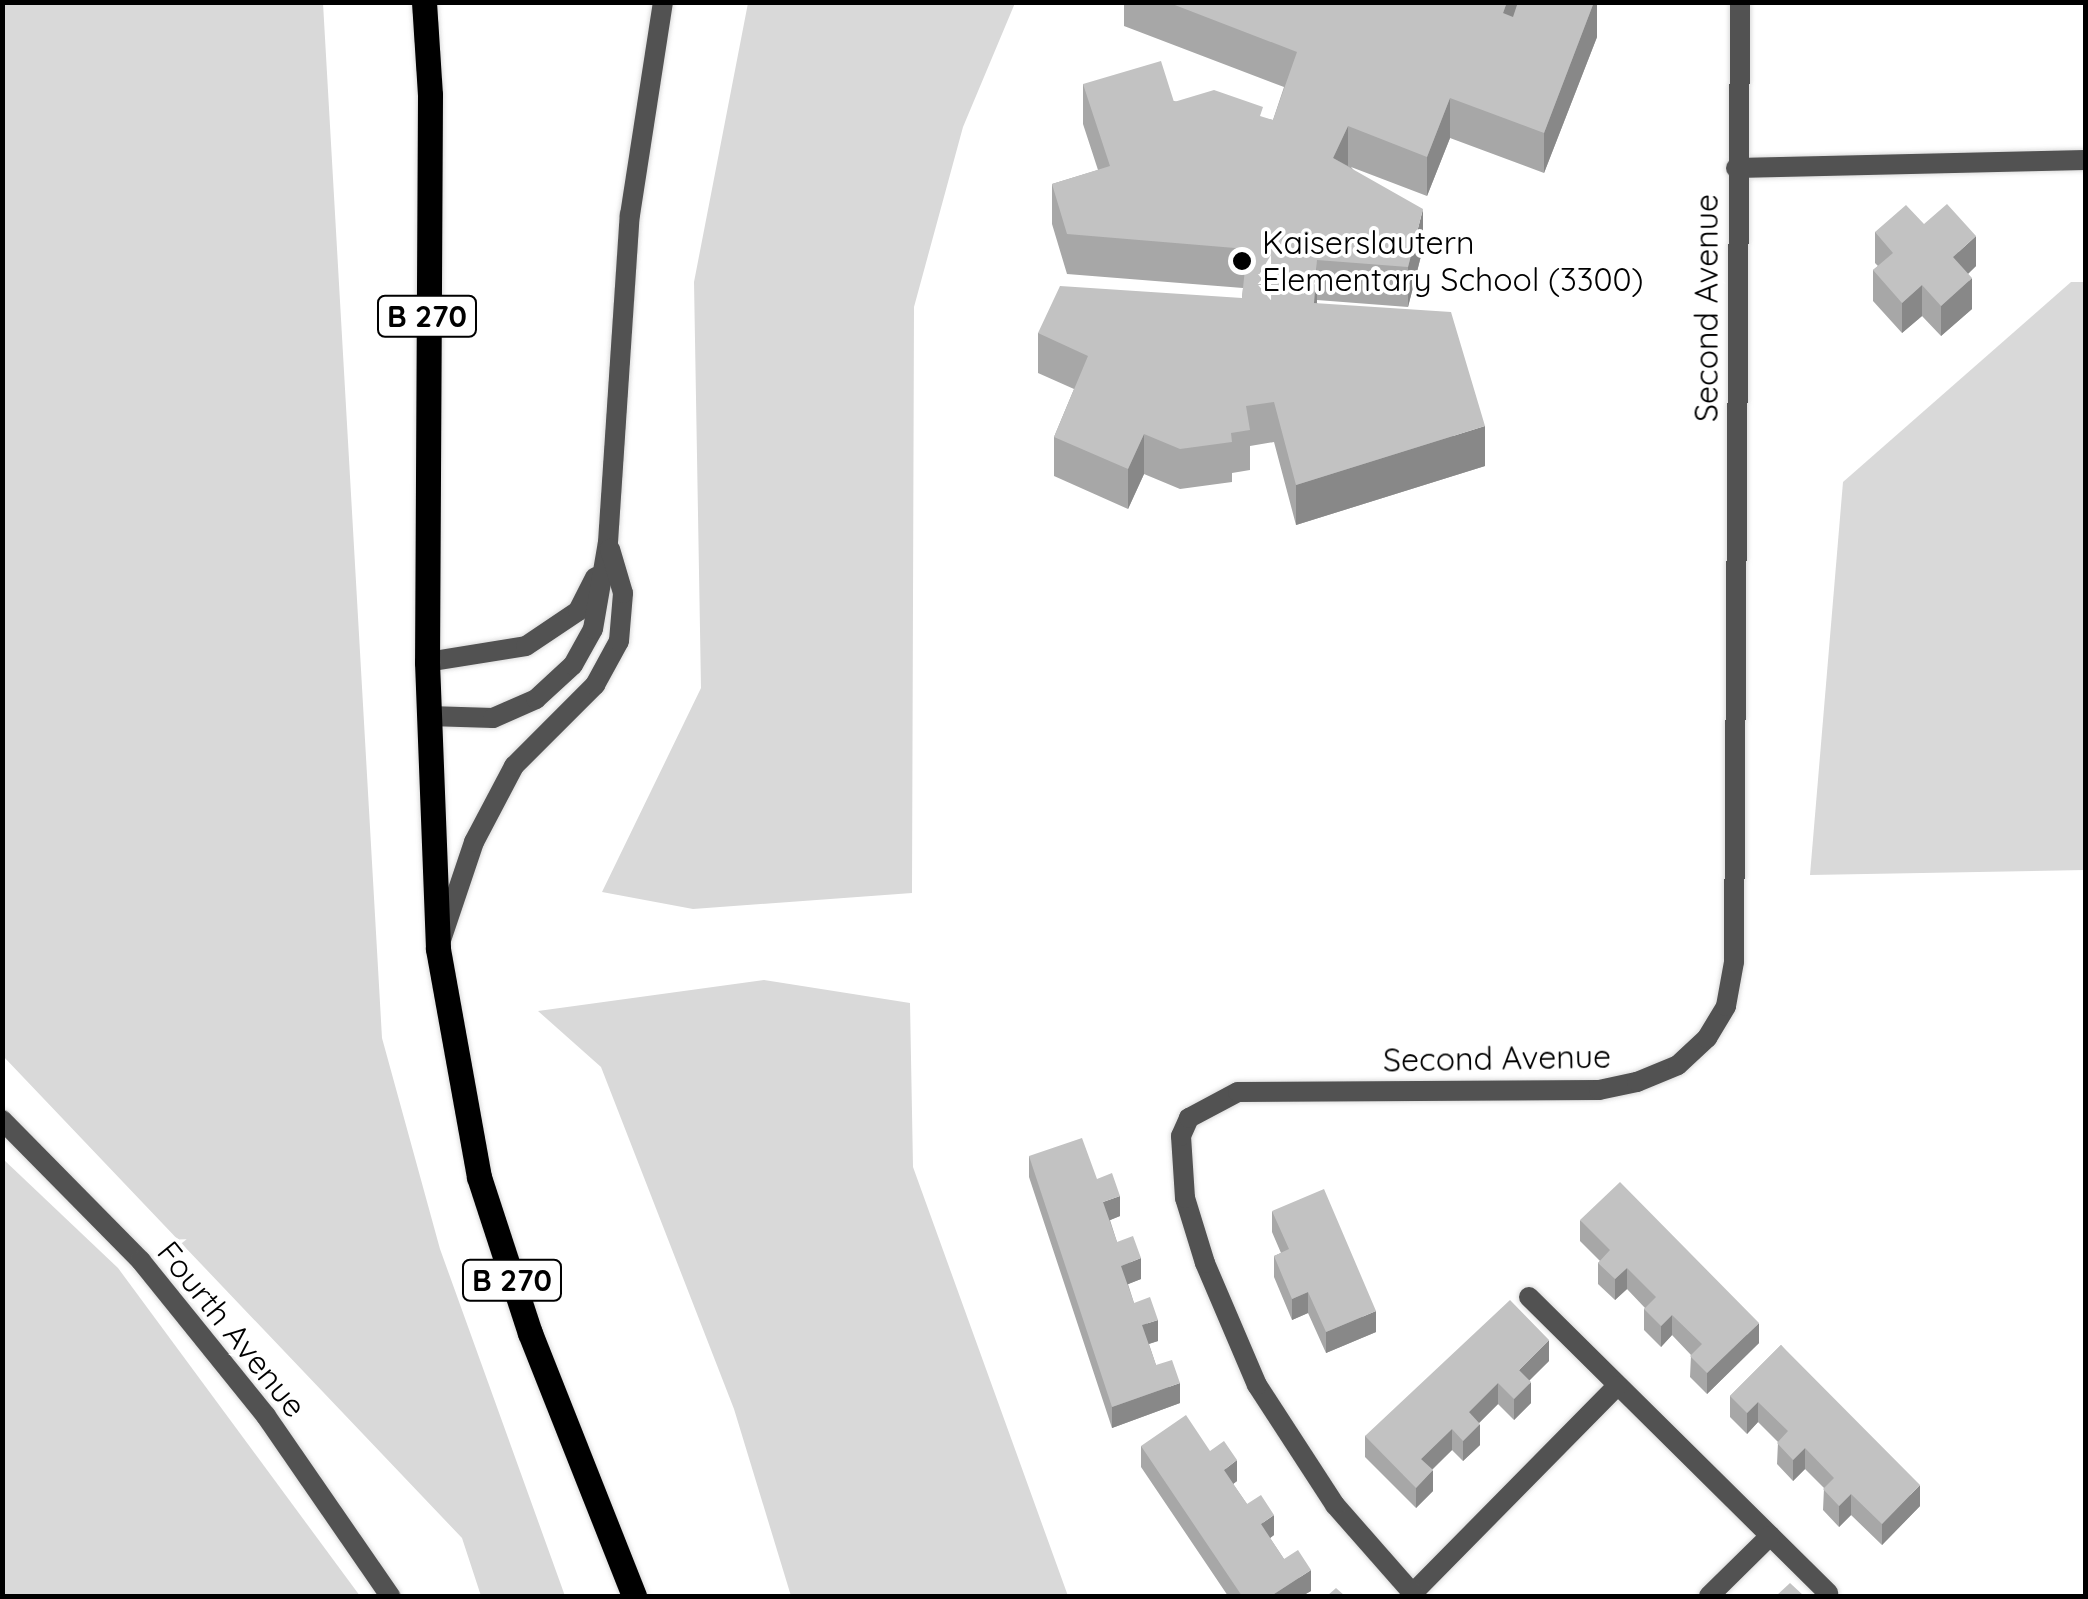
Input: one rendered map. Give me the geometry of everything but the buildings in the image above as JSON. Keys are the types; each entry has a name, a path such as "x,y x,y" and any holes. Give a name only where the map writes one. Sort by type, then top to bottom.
{"main road":[{"name":"B 270","path":"424,2 430,94 427,662 438,949 479,1177 530,1333 634,1596"}],"street":[{"path":"428,716 493,718 536,698 573,665 593,629 608,542 630,215 662,2"},
{"name":"Second Avenue","path":"1617,1386 1414,1595 1335,1505 1257,1385 1205,1263 1186,1198 1181,1136 1200,1110 1238,1092 1600,1090 1637,1082 1678,1065 1708,1038 1726,1006 1734,942 1740,2"},
{"name":"Second Avenue","path":"1736,168 2086,160"},
{"path":"427,662 500,655 558,628 590,591 608,542"},
{"path":"438,949 474,842 514,766 595,685 619,641 623,594 608,542"},
{"name":"Fourth Avenue","path":"2,1120 141,1261 204,1338 266,1416 390,1596"},
{"path":"1529,1297 1828,1593"},
{"path":"1709,1596 1770,1536"}],"shaded area":[{"path":"3,2 323,3 382,1038 440,1249 565,1596 481,1596 462,1538 3,1056"},
{"path":"748,3 1015,3 963,127 914,307 912,893 693,909 602,892 701,688 694,282"},
{"path":"2071,282 2086,282 2085,870 1810,875 1843,482"},
{"path":"764,980 910,1003 913,1167 1068,1596 791,1596 734,1409 601,1067 538,1011"},
{"path":"3,1159 118,1268 360,1596 3,1596"}],"place":[{"name":"Kaiserslautern Elementary School (3300)","path":"1242,261"}]}
